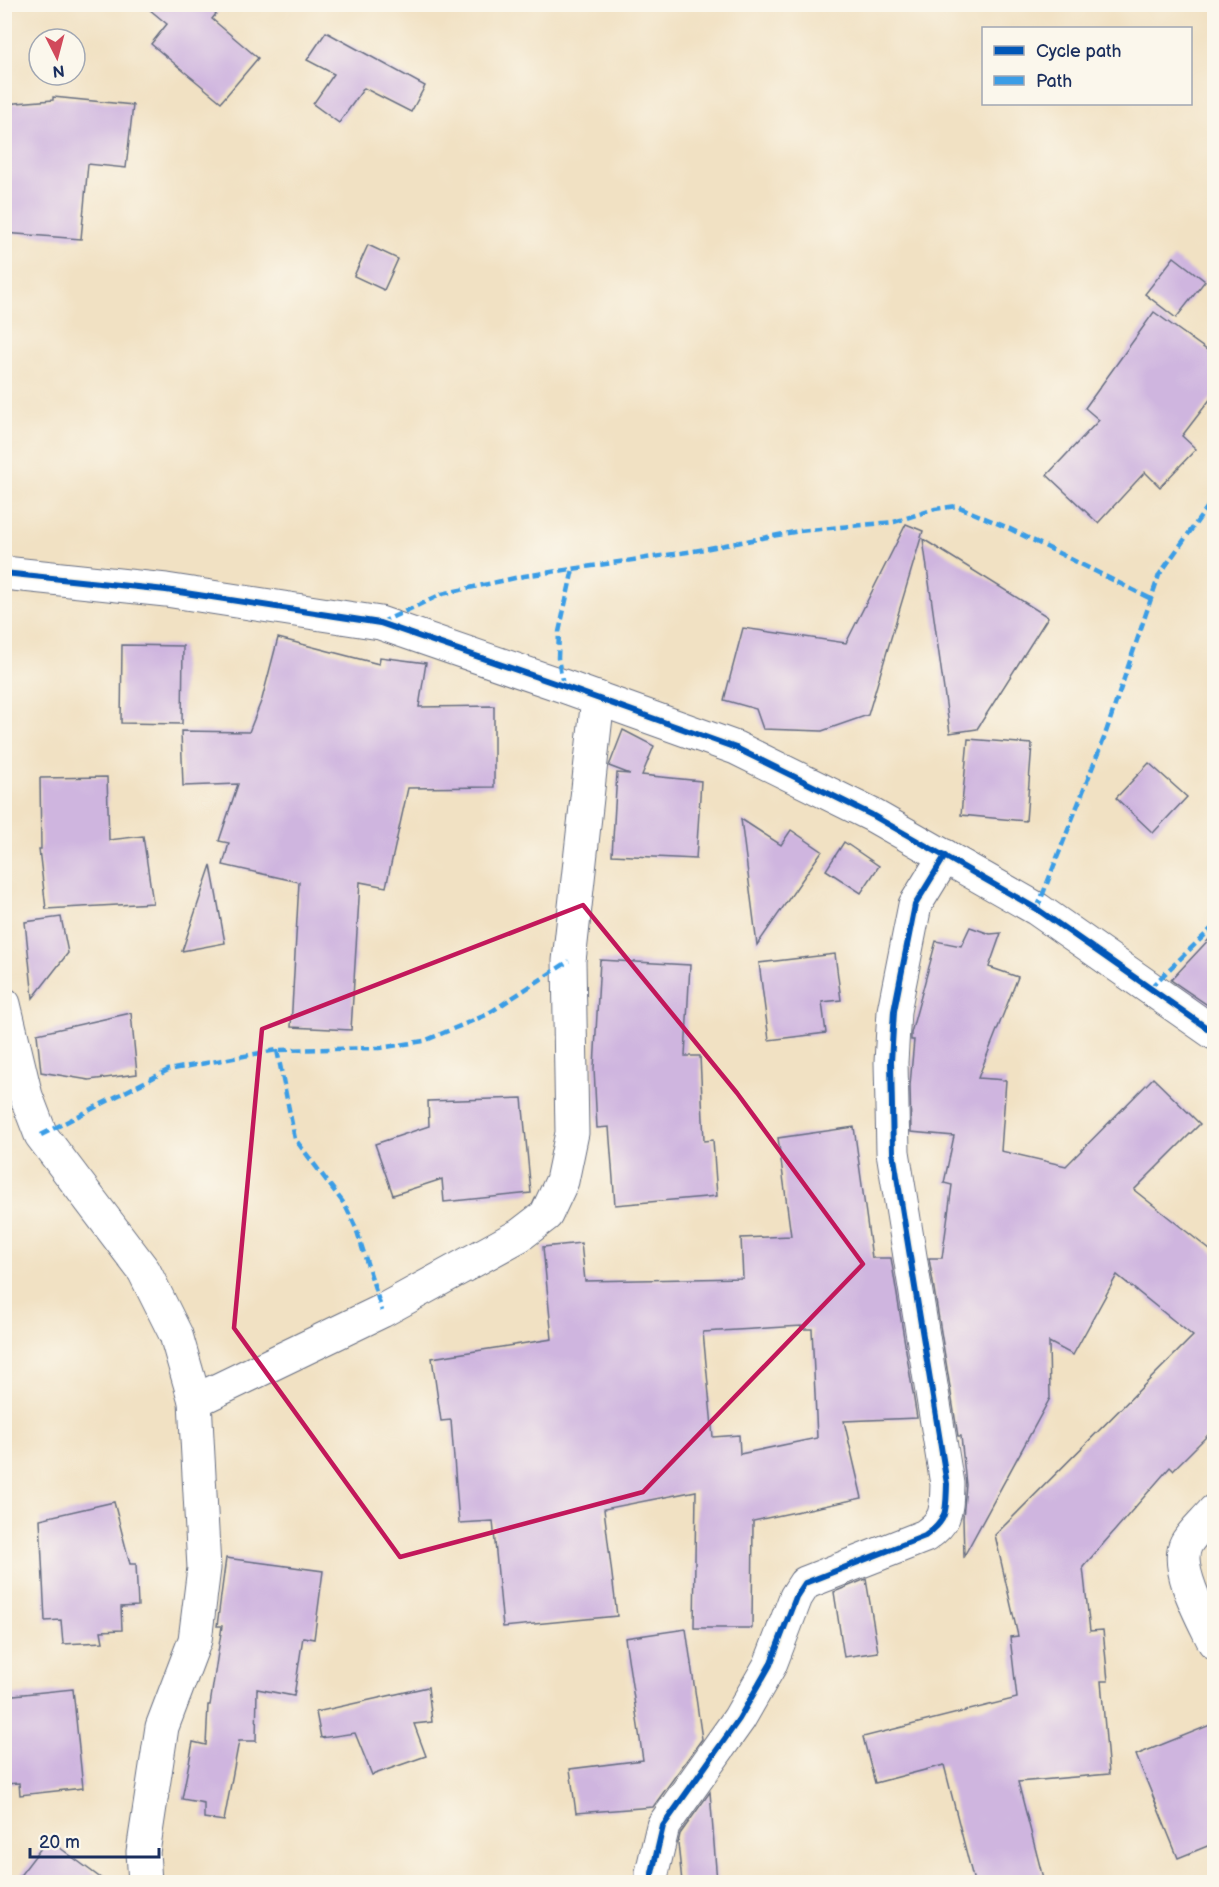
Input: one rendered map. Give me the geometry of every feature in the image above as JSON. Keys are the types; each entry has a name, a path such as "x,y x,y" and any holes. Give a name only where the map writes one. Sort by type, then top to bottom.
{"street":[{"path":"4,573 166,590 380,623 736,748 872,815 1037,909 1215,1033"},
{"path":"195,1401 382,1311 520,1236 546,1215 562,1181 572,1133 569,961 598,698"},
{"path":"652,1882 663,1826 739,1719 770,1665 796,1597 805,1583 925,1536 939,1526 946,1511 946,1484 937,1416 893,1152 891,1062 894,1011 915,905 945,856"},
{"path":"4,1004 26,1096 41,1135 144,1271 176,1335 195,1401 204,1568 195,1640 162,1727 143,1852 145,1882"},
{"path":"1215,1511 1186,1544 1184,1564 1189,1590 1215,1642"}],"highlighted area":[{"path":"583,905 737,1093 863,1264 643,1492 400,1557 234,1328 262,1029"}],"building":[{"path":"143,4 224,4 212,19 258,58 221,102 151,44 167,24"},
{"path":"326,32 425,86 411,112 364,88 339,123 313,104 334,74 307,60"},
{"path":"53,97 133,105 126,168 88,164 81,239 4,233 4,104 53,100"},
{"path":"368,245 398,259 384,290 354,276"},
{"path":"1174,257 1205,281 1176,318 1145,294"},
{"path":"1154,312 1215,356 1215,393 1182,436 1196,449 1160,487 1145,472 1098,523 1047,475 1099,420 1085,408"},
{"path":"906,524 923,531 868,715 822,731 763,729 756,709 724,700 743,628 846,643"},
{"path":"923,539 1048,617 977,729 950,733"},
{"path":"278,638 379,664 380,657 426,663 419,707 494,706 494,787 408,788 386,887 360,882 351,1030 291,1027 299,882 223,865 229,843 219,841 238,784 183,786 181,731 249,732 262,699"},
{"path":"122,645 183,646 182,724 121,723"},
{"path":"623,730 654,746 642,775 701,781 696,859 612,855 617,773 630,774 609,766"},
{"path":"968,739 1032,744 1026,821 961,815"},
{"path":"1149,763 1187,797 1153,833 1116,798"},
{"path":"107,777 109,840 143,836 153,903 46,909 39,849 41,849 40,778"},
{"path":"741,819 781,845 791,830 822,851 757,945"},
{"path":"844,842 879,866 861,893 826,870"},
{"path":"211,865 225,943 182,951"},
{"path":"61,917 68,953 33,998 25,922"},
{"path":"970,927 990,934 1001,933 989,967 1018,977 978,1078 1006,1080 1001,1151 1066,1166 1153,1078 1200,1124 1134,1190 1215,1254 1215,1428 1173,1470 1170,1467 1083,1567 1090,1631 1103,1630 1108,1681 1101,1681 1109,1774 1018,1782 1044,1882 974,1882 944,1765 875,1783 863,1737 1017,1698 1010,1637 1018,1636 995,1535 1193,1336 1117,1275 1073,1355 1049,1342 1050,1398 964,1556 963,1518 966,1485 961,1436 958,1436 929,1258 942,1258 952,1185 944,1183 954,1136 911,1132 910,1085 914,1040 911,1040 911,1033 936,941 961,946"},
{"path":"1215,933 1215,1010 1171,980"},
{"path":"835,954 841,1000 822,1002 826,1033 769,1040 759,963"},
{"path":"600,960 690,965 685,1056 700,1056 704,1141 713,1140 717,1196 615,1205 609,1127 597,1128 594,1068"},
{"path":"131,1013 137,1074 89,1080 41,1072 37,1034"},
{"path":"522,1098 531,1193 444,1202 442,1179 393,1195 375,1144 429,1126 428,1101"},
{"path":"854,1127 872,1258 891,1258 917,1418 844,1421 862,1498 753,1521 752,1628 694,1628 696,1491 604,1509 617,1616 503,1627 493,1521 459,1523 451,1420 441,1421 432,1358 552,1339 543,1247 581,1243 585,1281 743,1278 741,1238 791,1236 778,1138","holes":["802,1326 802,1329 812,1329 817,1438 740,1454 739,1435 713,1437 703,1332"]},
{"path":"114,1502 130,1564 136,1564 138,1606 121,1607 122,1630 101,1631 103,1642 63,1644 61,1620 45,1621 40,1519"},
{"path":"226,1558 323,1571 314,1639 303,1637 294,1696 257,1689 256,1741 239,1741 224,1821 204,1818 204,1803 182,1799 193,1742 206,1745 208,1705 210,1705 222,1626 217,1626"},
{"path":"866,1579 878,1652 844,1657 834,1592"},
{"path":"686,1629 702,1739 653,1807 576,1813 570,1769 643,1760 625,1638"},
{"path":"428,1687 432,1722 414,1724 426,1756 372,1775 355,1733 321,1738 316,1712"},
{"path":"73,1689 83,1788 20,1795 19,1783 4,1784 4,1696"},
{"path":"1215,1723 1215,1843 1178,1858 1136,1755"},
{"path":"710,1792 717,1882 682,1882 678,1843 680,1834"},
{"path":"48,1839 106,1882 15,1882"}],"marked path":[{"path":"1037,909 1104,738 1159,575 1214,498"},
{"path":"380,623 442,594 524,576 694,551 799,531 894,522 935,509 957,506 1006,527 1151,599"},
{"path":"563,686 558,658 559,632 573,569"},
{"path":"1150,988 1214,926"},
{"path":"41,1135 168,1070 277,1050 380,1048 424,1041 486,1015 569,961"},
{"path":"277,1050 295,1139 345,1205 356,1228 382,1311"}],"cycle path":[{"path":"4,573 166,590 380,623 736,748 872,815 1037,909 1214,1033"},
{"path":"652,1882 663,1826 739,1719 770,1665 796,1597 805,1583 925,1536 938,1525 944,1514 947,1484 893,1152 891,1062 894,1011 915,905 945,856"}]}
